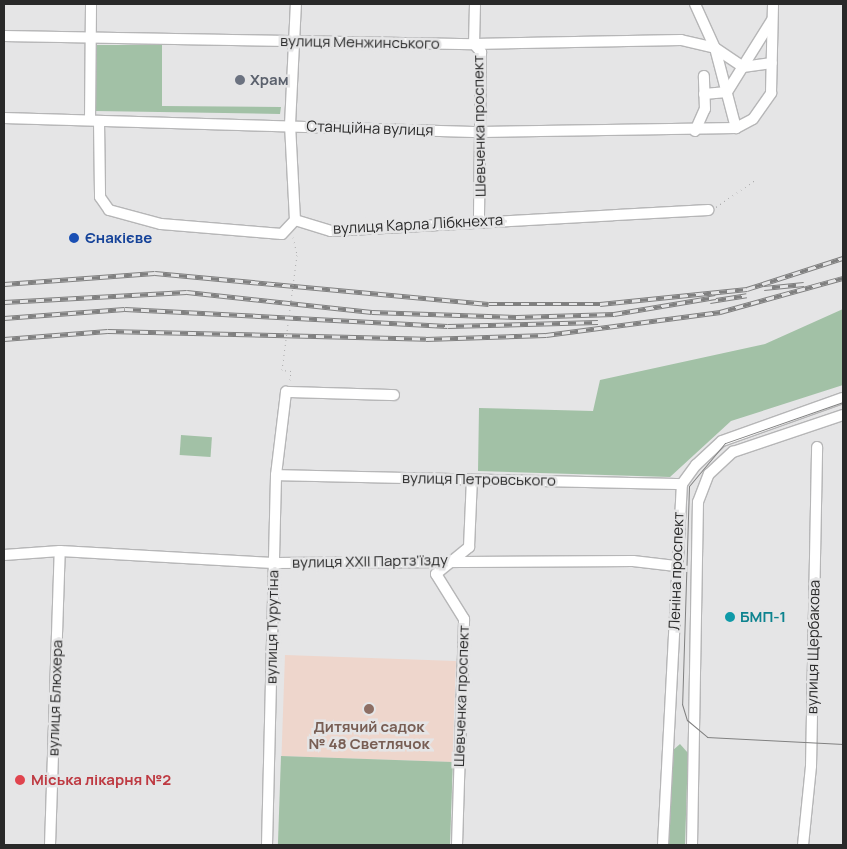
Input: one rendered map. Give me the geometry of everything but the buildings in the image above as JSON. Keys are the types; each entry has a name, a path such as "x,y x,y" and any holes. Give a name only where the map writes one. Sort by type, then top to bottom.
{"street":[{"path":"91,4 94,120 100,197 109,210 161,224 282,234 295,220 290,125 296,4"},
{"name":"Шевченка проспект","path":"475,4 474,44 481,52 482,132 479,220"},
{"path":"695,4 715,48 736,128 754,119 764,107 771,93 773,4"},
{"path":"727,92 772,19"},
{"name":"вулиця Менжинського","path":"4,36 91,39 474,44 681,40 715,48"},
{"path":"715,48 743,67 772,63"},
{"path":"695,131 705,109 704,76"},
{"path":"704,94 727,92"},
{"name":"Станційна вулиця","path":"4,118 482,132 695,131 736,128"},
{"name":"вулиця Карла Лібкнехта","path":"295,220 332,231 479,220 708,210"},
{"name":"вулиця Турутіна","path":"268,845 272,563 276,475 286,392 394,395"},
{"path":"682,484 696,465 722,441 843,398"},
{"name":"Леніна проспект","path":"692,845 698,502 709,474 733,452 843,415"},
{"name":"вулиця Щербакова","path":"803,845 811,766 817,448"},
{"name":"вулиця Петровського","path":"276,475 682,484"},
{"name":"Шевченка проспект","path":"457,845 464,619 436,574 469,547 472,479"},
{"name":"Леніна проспект","path":"663,845 676,566 682,484"},
{"name":"вулиця XXII Партз'їзду","path":"4,555 60,551 272,563 452,560 634,561 676,566"},
{"name":"вулиця Блюхера","path":"50,845 60,551"}],"path":[{"path":"708,210 725,204 755,180"},
{"path":"290,380 291,371 282,370 297,254 292,246 295,220"}],"shaded area":[{"name":"Дитячий садок № 48 Светлячок","path":"285,655 456,661 452,762 281,756"}],"green space":[{"path":"96,45 162,45 162,106 281,107 280,114 95,111"},
{"path":"843,309 843,385 731,421 670,477 478,471 479,408 593,411 600,380 765,344"},
{"path":"181,435 212,437 211,457 180,455"},
{"path":"680,744 688,753 685,845 668,845 672,751"},
{"path":"281,756 453,762 450,845 278,845"}],"tram line":[{"path":"843,402 725,443 689,486 682,704 687,720 707,737 843,744"}],"railway":[{"path":"4,284 155,273 489,304 600,304 747,289 843,258"},
{"path":"4,339 108,331 426,339 546,335 720,312 843,278"},
{"path":"764,288 804,284"},
{"path":"4,302 187,292 372,312 517,317 614,314 716,297"},
{"path":"710,301 747,295"},
{"path":"4,318 125,309 448,326 598,322"}],"place":[{"name":"Храм","path":"240,80"},
{"name":"Єнакієве","path":"74,238"},
{"name":"БМП-1","path":"730,617"},
{"name":"Дитячий садок № 48 Светлячок","path":"369,709"},
{"name":"Міська лікарня №2","path":"20,780"}]}
